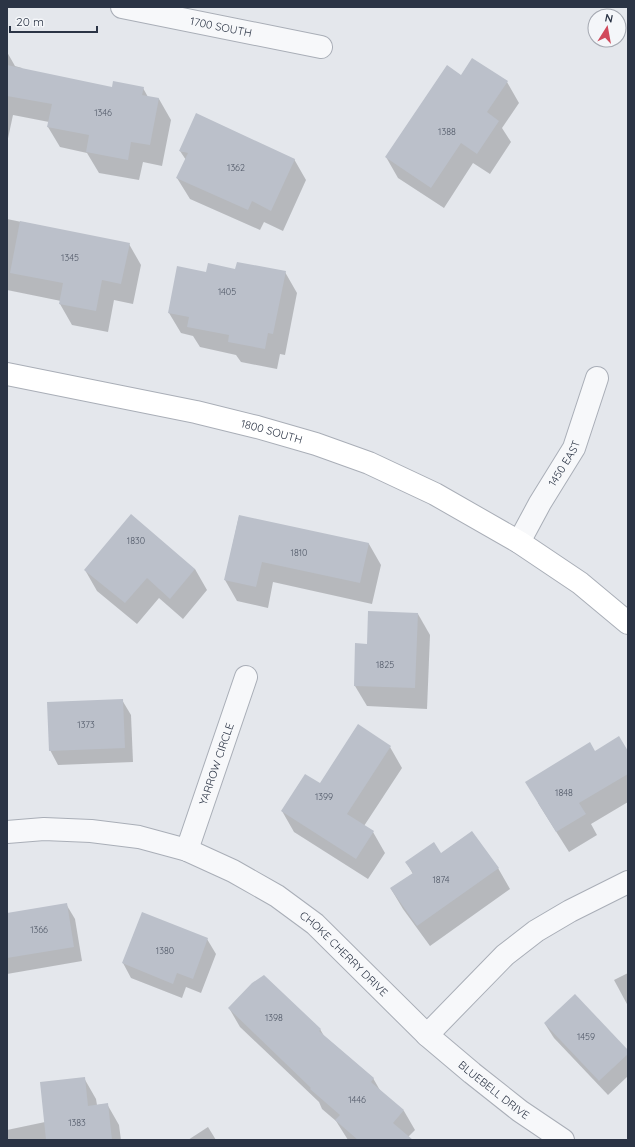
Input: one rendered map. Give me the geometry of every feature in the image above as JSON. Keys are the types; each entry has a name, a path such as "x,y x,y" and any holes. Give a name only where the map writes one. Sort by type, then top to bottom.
{"main road":[{"name":"1800 SOUTH","path":"7,374 196,412 257,427 316,444 369,463 435,494 519,542 580,583 628,623"}],"street":[{"name":"1700 SOUTH","path":"122,7 321,47"},
{"name":"1450 EAST","path":"519,542 574,448 597,378"},
{"name":"YARROW CIRCLE","path":"187,850 246,677"},
{"name":"CHOKE CHERRY DRIVE","path":"7,832 44,829 91,831 139,837 187,850 233,870 277,896 315,924 427,1035"},
{"path":"427,1035 505,955 536,931 570,911 628,882"},
{"name":"BLUEBELL DRIVE","path":"427,1035 520,1111 564,1140"}],"building":[{"path":"472,58 508,81 487,112 499,121 477,154 461,143 431,188 385,157 447,65 461,75"},
{"path":"7,65 112,87 113,81 144,87 142,95 159,98 150,145 131,142 128,160 86,152 89,135 47,127 52,104 7,96"},
{"path":"196,113 295,159 271,211 252,201 248,210 176,178 188,153 179,151"},
{"path":"20,221 130,243 121,284 102,280 96,311 59,304 63,283 10,273"},
{"path":"237,262 286,271 273,334 268,333 265,349 228,342 229,335 187,327 189,317 168,313 177,266 206,272 208,263 235,269"},
{"path":"131,514 195,569 170,599 147,578 125,603 84,570"},
{"path":"239,515 369,543 360,583 262,562 256,587 224,580"},
{"path":"368,611 418,613 415,688 354,686 355,643 367,644"},
{"path":"123,699 125,748 49,751 47,702"},
{"path":"358,724 391,746 347,814 374,831 356,859 281,811 305,774 320,783"},
{"path":"619,736 628,751 628,774 579,803 586,814 556,832 525,782 590,742 595,751"},
{"path":"472,831 499,868 417,926 390,888 413,873 405,862 434,842 441,853"},
{"path":"67,903 74,947 7,958 7,913"},
{"path":"142,912 208,938 193,979 177,973 173,984 122,963"},
{"path":"264,975 321,1029 319,1031 374,1078 371,1082 404,1110 393,1123 413,1140 358,1140 335,1120 340,1115 310,1089 311,1088 228,1008 252,983"},
{"path":"575,994 628,1050 628,1054 599,1081 544,1023"},
{"path":"85,1077 88,1106 108,1103 112,1140 46,1140 40,1082"}]}
